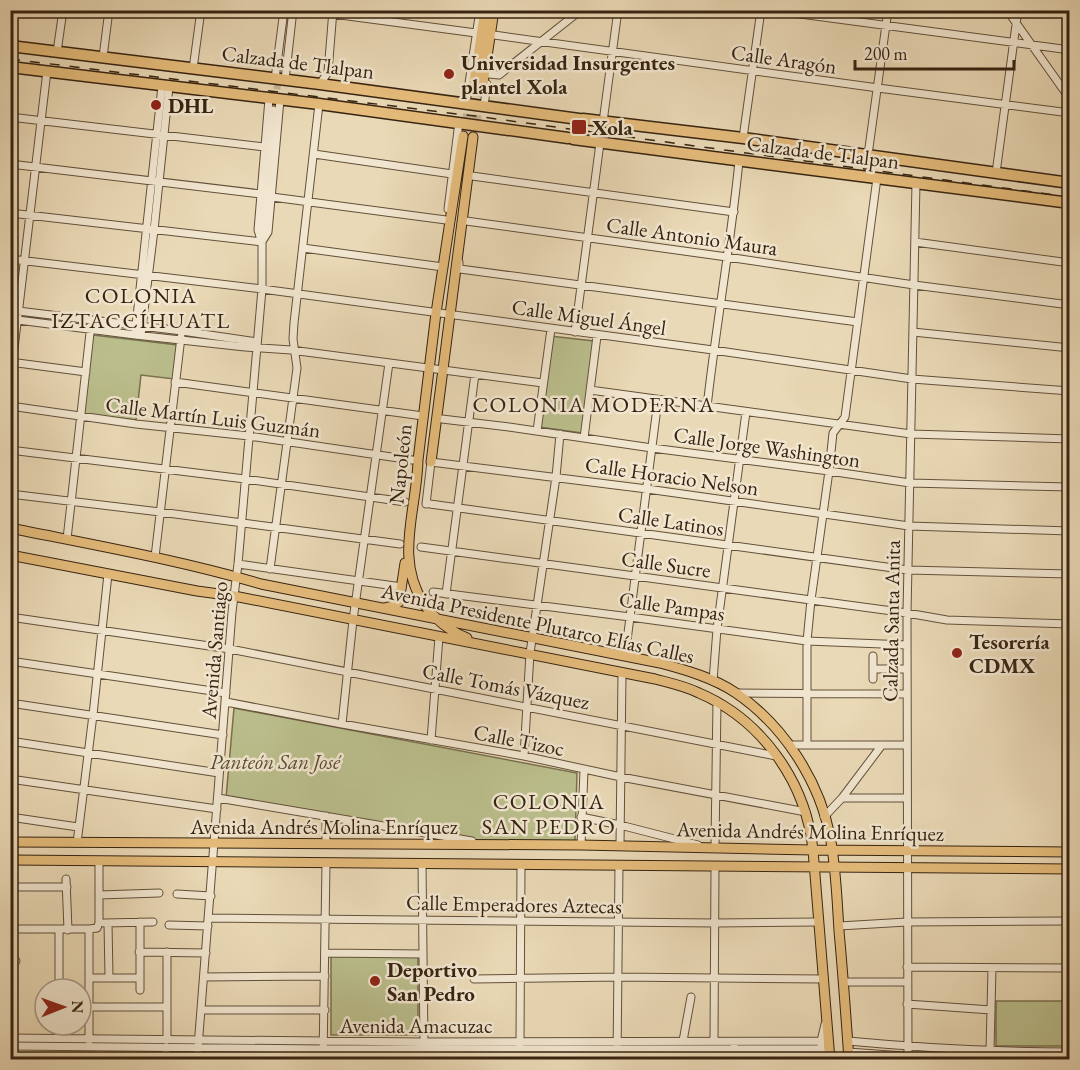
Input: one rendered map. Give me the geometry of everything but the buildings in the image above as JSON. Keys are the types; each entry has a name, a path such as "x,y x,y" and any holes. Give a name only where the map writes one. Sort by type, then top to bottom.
{"highway":[{"name":"Calzada de Tlalpan","path":"10,46 743,138 1070,183"},
{"name":"Calzada de Tlalpan","path":"10,67 320,104 600,143 1070,203"}],"main road":[{"path":"485,10 477,90 496,10"},
{"name":"Napoleón","path":"431,462 450,315 468,136 443,267 423,416 418,478 404,545 412,582 438,620 460,635 486,645"},
{"name":"Avenida Presidente Plutarco Elías Calles","path":"10,528 155,558 261,584 625,656 681,669 736,693 767,720 789,745 801,762 824,817 834,867 849,1056"},
{"path":"382,609 399,602 404,545"},
{"name":"Avenida Presidente Plutarco Elías Calles","path":"10,555 530,653 679,685 717,701 736,713 760,735 776,756 806,812 813,850 830,1059"},
{"name":"Avenida Andrés Molina Enríquez","path":"10,842 620,845 813,850 1070,852"},
{"path":"978,852 978,869"},
{"name":"Avenida Andrés Molina Enríquez","path":"10,860 1070,869"}],"street":[{"path":"57,52 63,10"},
{"path":"104,57 109,10"},
{"path":"193,69 201,10"},
{"path":"281,66 286,10"},
{"path":"280,80 286,10"},
{"path":"280,80 293,10"},
{"path":"466,103 480,10"},
{"path":"484,106 496,10"},
{"path":"489,74 499,75 581,10"},
{"path":"603,122 618,10"},
{"path":"743,138 761,10"},
{"path":"770,10 1070,50"},
{"path":"868,155 888,10"},
{"path":"1007,10 1070,99"},
{"path":"996,173 1018,10"},
{"path":"320,84 328,72 333,12 476,33"},
{"name":"Calle Aragón","path":"494,34 1070,113"},
{"path":"10,382 15,311 31,216 47,71"},
{"path":"138,335 166,86"},
{"name":"Avenida Santiago","path":"262,243 258,230 264,147 275,99"},
{"name":"Avenida Santiago","path":"262,243 268,232 272,197 275,99"},
{"path":"270,568 294,398 297,368 293,339 320,104"},
{"name":"Avenida Santiago","path":"197,1059 219,774 257,345 262,243 273,110"},
{"path":"10,117 264,147"},
{"name":"Napoleón","path":"446,251 446,220 459,122"},
{"path":"479,125 459,268 858,322"},
{"path":"575,333 600,143"},
{"path":"314,154 452,174"},
{"path":"707,407 739,161"},
{"path":"10,164 261,194"},
{"path":"472,176 734,212"},
{"path":"807,745 807,641 811,600 833,433 845,417 877,178"},
{"name":"Calzada Santa Anita","path":"908,1058 907,613 916,183"},
{"path":"272,197 446,220"},
{"path":"10,213 262,243"},
{"name":"Calle Antonio Maura","path":"466,221 1070,305"},
{"path":"915,242 1070,263"},
{"path":"303,248 443,267"},
{"name":"Calle Miguel Ángel","path":"10,259 297,294 912,379 1070,391"},
{"path":"15,311 139,326 181,335 543,383"},
{"path":"14,320 138,335 181,335"},
{"path":"67,539 92,320"},
{"path":"537,431 551,329"},
{"path":"913,332 1070,348"},
{"path":"155,558 181,335"},
{"path":"584,438 597,336"},
{"path":"12,362 86,372"},
{"path":"342,724 353,620 389,363"},
{"path":"446,594 475,374"},
{"path":"175,382 423,416"},
{"path":"590,390 910,434 1070,439"},
{"path":"625,656 658,400"},
{"name":"Calle Martín Luis Guzmán","path":"10,406 412,459"},
{"path":"713,681 717,629 746,412"},
{"name":"Calle Jorge Washington","path":"442,419 910,483 1070,487"},
{"path":"524,756 530,653 550,521 560,434"},
{"path":"10,450 245,479 405,502"},
{"name":"Napoleón","path":"428,504 431,462"},
{"name":"Calle Horacio Nelson","path":"431,462 647,489 909,526 1070,531"},
{"path":"10,494 404,545"},
{"name":"Calle Latinos","path":"428,504 908,570 1070,574"},
{"name":"Calle Sucre","path":"421,547 947,620 1070,624"},
{"path":"238,564 402,587"},
{"path":"77,843 108,574"},
{"name":"Calle Pampas","path":"434,592 807,641 907,645"},
{"name":"Calle Tomás Vázquez","path":"10,617 230,649 776,756"},
{"path":"431,740 439,637"},
{"path":"873,656 873,679"},
{"path":"10,661 226,693"},
{"path":"873,669 907,669"},
{"path":"620,845 622,673"},
{"path":"736,693 907,694"},
{"path":"581,817 710,847 715,795 717,701"},
{"name":"Calle Tizoc","path":"226,702 524,756 584,770 806,812"},
{"path":"10,704 223,735"},
{"path":"10,741 219,774"},
{"path":"789,745 907,745"},
{"path":"824,817 842,798 882,745"},
{"path":"581,845 584,770"},
{"path":"10,779 217,809"},
{"path":"218,798 492,845"},
{"path":"842,798 907,798"},
{"path":"326,816 326,843"},
{"path":"10,817 78,827"},
{"path":"10,929 97,928 99,923 99,861"},
{"path":"323,1059 326,863"},
{"path":"422,863 424,1045"},
{"path":"519,1059 520,865"},
{"path":"617,1059 619,865"},
{"path":"714,1041 715,866"},
{"path":"10,887 66,883 68,930"},
{"path":"99,894 159,892"},
{"path":"177,894 211,896"},
{"name":"Calle Emperadores Aztecas","path":"169,925 325,919 819,922"},
{"path":"839,927 907,922 1070,921"},
{"path":"140,922 140,990"},
{"path":"99,923 153,922"},
{"path":"108,923 109,978"},
{"path":"89,929 89,977"},
{"path":"59,930 59,977"},
{"path":"139,952 206,953"},
{"path":"165,1059 167,952"},
{"path":"325,953 423,954"},
{"path":"907,967 1070,968"},
{"path":"990,1051 992,968"},
{"path":"204,977 325,976"},
{"path":"474,979 618,977 824,979"},
{"path":"93,978 140,978"},
{"path":"843,982 907,982"},
{"path":"683,1041 692,997"},
{"path":"908,1004 991,1010"},
{"path":"93,1007 167,1007"},
{"path":"201,1010 325,1010"},
{"name":"Avenida Presidente Plutarco Elías Calles","path":"822,1059 821,1041 827,1018"},
{"name":"Avenida Amacuzac","path":"10,1038 89,1038 167,1044"},
{"path":"89,1038 89,1047"},
{"name":"Avenida Amacuzac","path":"566,1046 617,1041 821,1041"},
{"path":"732,1059 735,1041"},
{"path":"848,1041 990,1051 1000,1056 1070,1052"},
{"path":"410,1059 413,1045"},
{"name":"Avenida Amacuzac","path":"10,1046 424,1045 566,1046 617,1050 821,1050"},
{"path":"100,1059 102,1047"},
{"path":"849,1056 960,1059"}],"green space":[{"path":"93,335 178,345 174,379 141,375 136,420 83,414"},
{"path":"550,336 594,341 582,433 539,427"},
{"name":"Panteón San José","path":"234,708 577,773 575,841 484,842 226,798"},
{"name":"Deportivo San Pedro","path":"331,955 418,956 418,1035 331,1035"},
{"path":"996,1001 1068,1001 1068,1046 996,1046"}],"tunnel":[{"path":"273,110 281,66"},
{"path":"463,136 473,89"},
{"path":"473,137 482,90"}],"railway":[{"path":"10,59 482,117 1070,197"}],"place":[{"name":"Universidad Insurgentes plantel Xola","path":"449,74"},
{"name":"DHL","path":"156,105"},
{"name":"Xola","path":"579,127"},
{"name":"Tesorería CDMX","path":"957,653"},
{"name":"Deportivo San Pedro","path":"375,981"}],"district":[{"name":"COLONIA IZTACCÍHUATL","path":"141,308"},
{"name":"COLONIA MODERNA","path":"594,404"},
{"name":"COLONIA SAN PEDRO","path":"549,814"}]}
